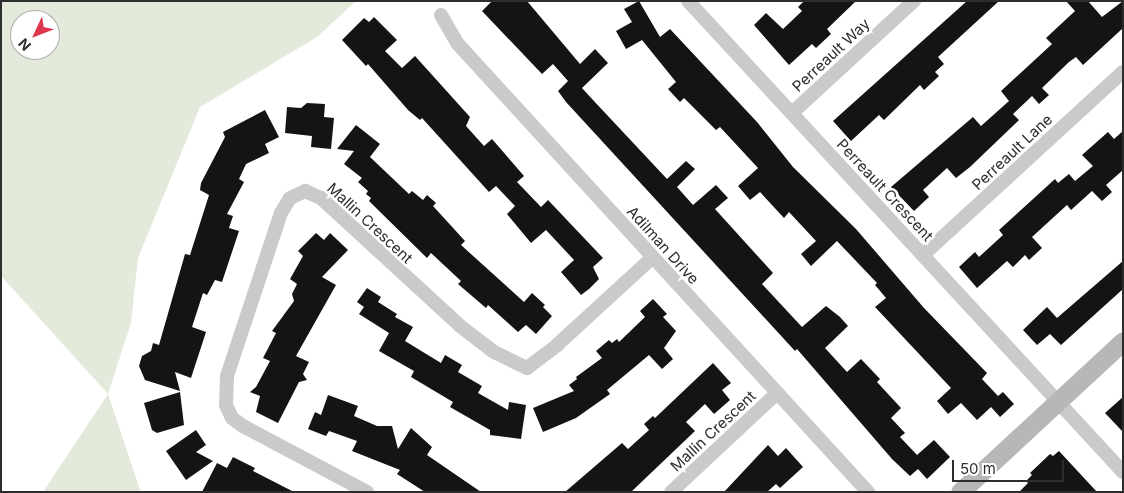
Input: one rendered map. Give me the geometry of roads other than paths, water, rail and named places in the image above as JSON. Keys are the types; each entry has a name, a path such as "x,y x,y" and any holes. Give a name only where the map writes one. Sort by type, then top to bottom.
{"street":[{"name":"Perreault Crescent","path":"688,1 1123,472"},
{"name":"Perreault Way","path":"792,113 914,1"},
{"name":"Adilman Drive","path":"441,15 457,43 868,492"},
{"name":"Perreault Lane","path":"923,255 1123,72"},
{"name":"Mallin Crescent","path":"367,492 243,426 232,418 226,405 227,376 281,213 290,198 305,191 322,198 460,326 494,352 527,368 557,345 652,256"},
{"path":"960,492 1123,341"},
{"name":"Mallin Crescent","path":"671,492 777,393"}]}
